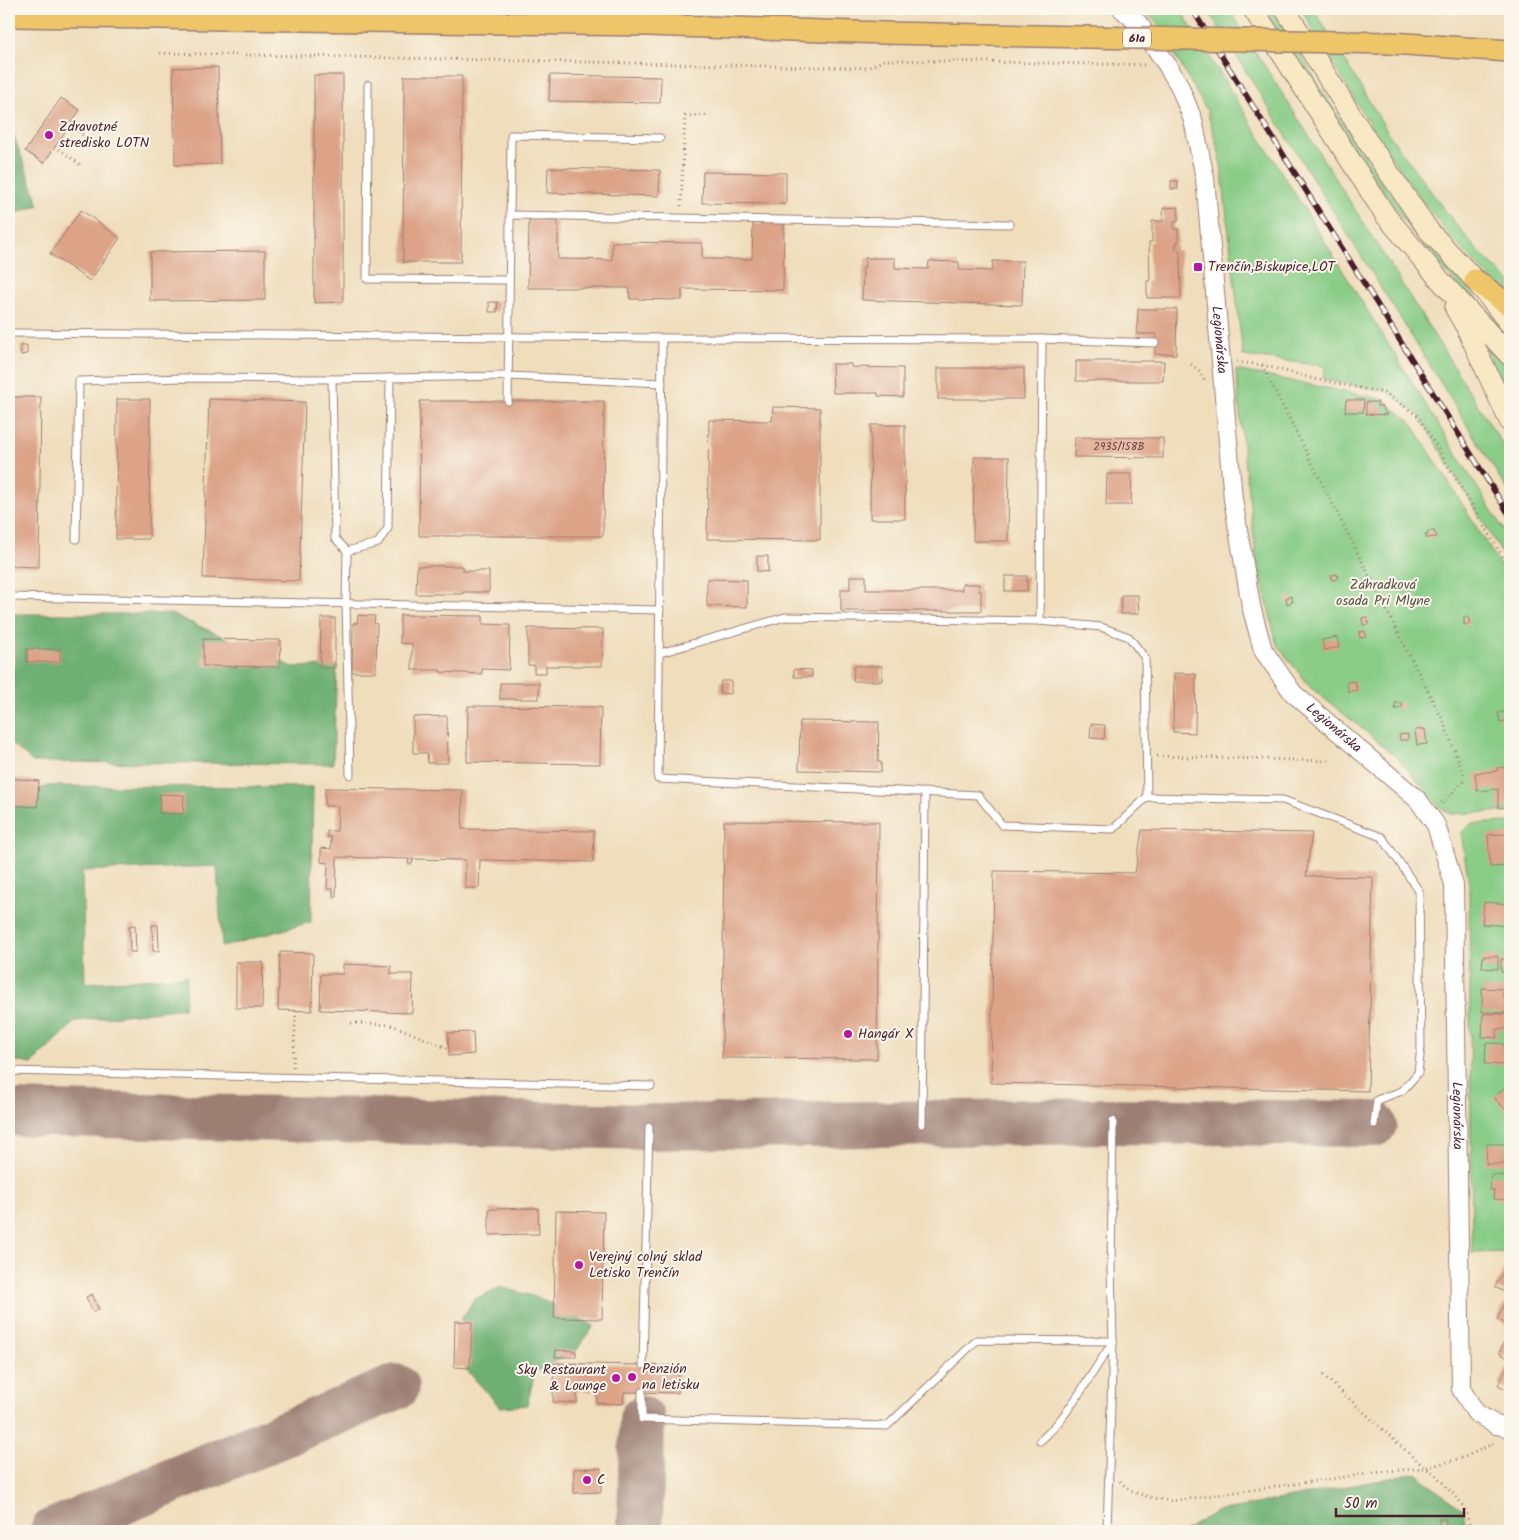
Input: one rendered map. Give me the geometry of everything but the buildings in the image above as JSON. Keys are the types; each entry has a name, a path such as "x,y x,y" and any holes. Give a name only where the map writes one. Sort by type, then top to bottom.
{"main road":[{"path":"1253,9 1386,216 1440,280 1510,356"},
{"path":"1285,9 1366,139 1429,231 1475,280 1510,324"},
{"name":"61a","path":"9,16 647,25 884,33 1390,43 1510,51"},
{"path":"9,24 112,17"},
{"name":"61a","path":"1390,43 1510,38"},
{"path":"1440,280 1466,327 1510,422"},
{"path":"1475,280 1510,306"}],"street":[{"name":"Legionárska","path":"1122,9 1139,24 1167,65 1179,85 1193,120 1205,178 1233,499 1251,606 1264,650 1293,693 1418,800 1436,825 1454,885 1461,1389 1476,1413 1496,1425 1505,1434"}],"lane":[{"path":"368,85 367,279 509,280"},
{"path":"508,401 512,134 660,138"},
{"path":"510,215 1009,224"},
{"path":"9,333 1042,339 1155,343"},
{"path":"662,338 658,779 978,795 1002,825 1113,829 1147,798 1283,800 1382,837 1419,891 1421,1047 1418,1073 1402,1091 1376,1100 1374,1124"},
{"path":"1040,621 1042,339"},
{"path":"76,539 79,381 184,378 332,379 508,376 662,383"},
{"path":"347,551 378,543 388,528 390,378"},
{"path":"332,379 335,538 347,551 346,603 350,775"},
{"path":"10,597 660,610"},
{"path":"660,653 785,617 1040,621 1102,627 1129,637 1145,658 1147,798"},
{"path":"922,1124 925,792"},
{"path":"9,1071 651,1086"},
{"path":"1107,1531 1113,1341 1111,1269 1113,1121"},
{"path":"643,1365 649,1128"},
{"path":"642,1392 642,1419 887,1426 977,1340 1113,1341"},
{"path":"1040,1441 1049,1433 1067,1410 1113,1341"}],"path":[{"path":"160,53 867,68 885,60 1167,65"},
{"path":"680,217 685,116 710,115"},
{"path":"70,125 96,145"},
{"path":"55,146 82,166"},
{"path":"1221,360 1262,365 1319,380 1385,392 1418,416 1510,569"},
{"path":"1191,364 1199,371 1206,384"},
{"path":"1262,365 1445,727 1466,779 1439,806"},
{"path":"1146,755 1328,761"},
{"path":"292,1078 296,1010"},
{"path":"351,1023 392,1025 449,1049"},
{"path":"1323,1375 1425,1468 1434,1473 1464,1506 1470,1527 1466,1531"},
{"path":"1109,1470 1125,1488 1144,1497 1172,1501 1378,1472 1425,1468 1465,1457 1505,1434"}],"green space":[{"path":"1142,9 1180,9 1510,540 1510,567 1419,415 1386,391 1323,379 1325,366 1243,356 1220,156 1207,111 1156,22"},
{"path":"1207,9 1229,9 1510,456 1510,494"},
{"path":"1264,9 1273,9 1385,185 1445,262 1510,334 1510,346 1414,235 1349,143"},
{"path":"1301,9 1314,9 1390,136 1475,248 1510,282 1510,296 1477,266 1447,233 1420,198 1394,162 1346,86"},
{"path":"9,123 39,205 9,216"},
{"path":"1478,333 1510,367 1510,404"},
{"name":"Záhradková osada Pri Mlyne","path":"1236,370 1381,399 1411,422 1510,581 1510,811 1451,814 1439,806 1395,755 1310,687 1277,645 1257,561 1244,458"},
{"path":"9,614 171,614 293,667 337,666 333,764 33,762 9,742"},
{"path":"48,786 313,787 311,922 222,947 217,866 82,871 85,983 187,976 184,1008 76,1021 32,1064 9,1060 9,800"},
{"path":"1510,822 1510,1252 1472,1253 1469,884 1461,833 1471,824"},
{"path":"501,1287 539,1298 594,1326 576,1351 535,1372 527,1405 500,1407 465,1368 462,1318 475,1299"},
{"path":"1416,1473 1462,1509 1467,1531 1184,1531 1215,1512"}],"taxiway":[{"path":"9,1113 649,1127 1113,1121 1374,1124"},
{"path":"53,1531 396,1387"},
{"path":"640,1531 642,1419"}],"railway":[{"path":"1192,9 1510,516"}],"place":[{"name":"Zdravotné stredisko LOTN","path":"49,135"},
{"name":"Trenčín,Biskupice,LOT","path":"1198,267"},
{"name":"Hangár X","path":"848,1034"},
{"name":"Verejný colný sklad Letisko Trenčín","path":"579,1265"},
{"name":"Penzión na letisku","path":"632,1377"},
{"name":"Sky Restaurant & Lounge","path":"616,1378"},
{"name":"C","path":"587,1480"}]}
